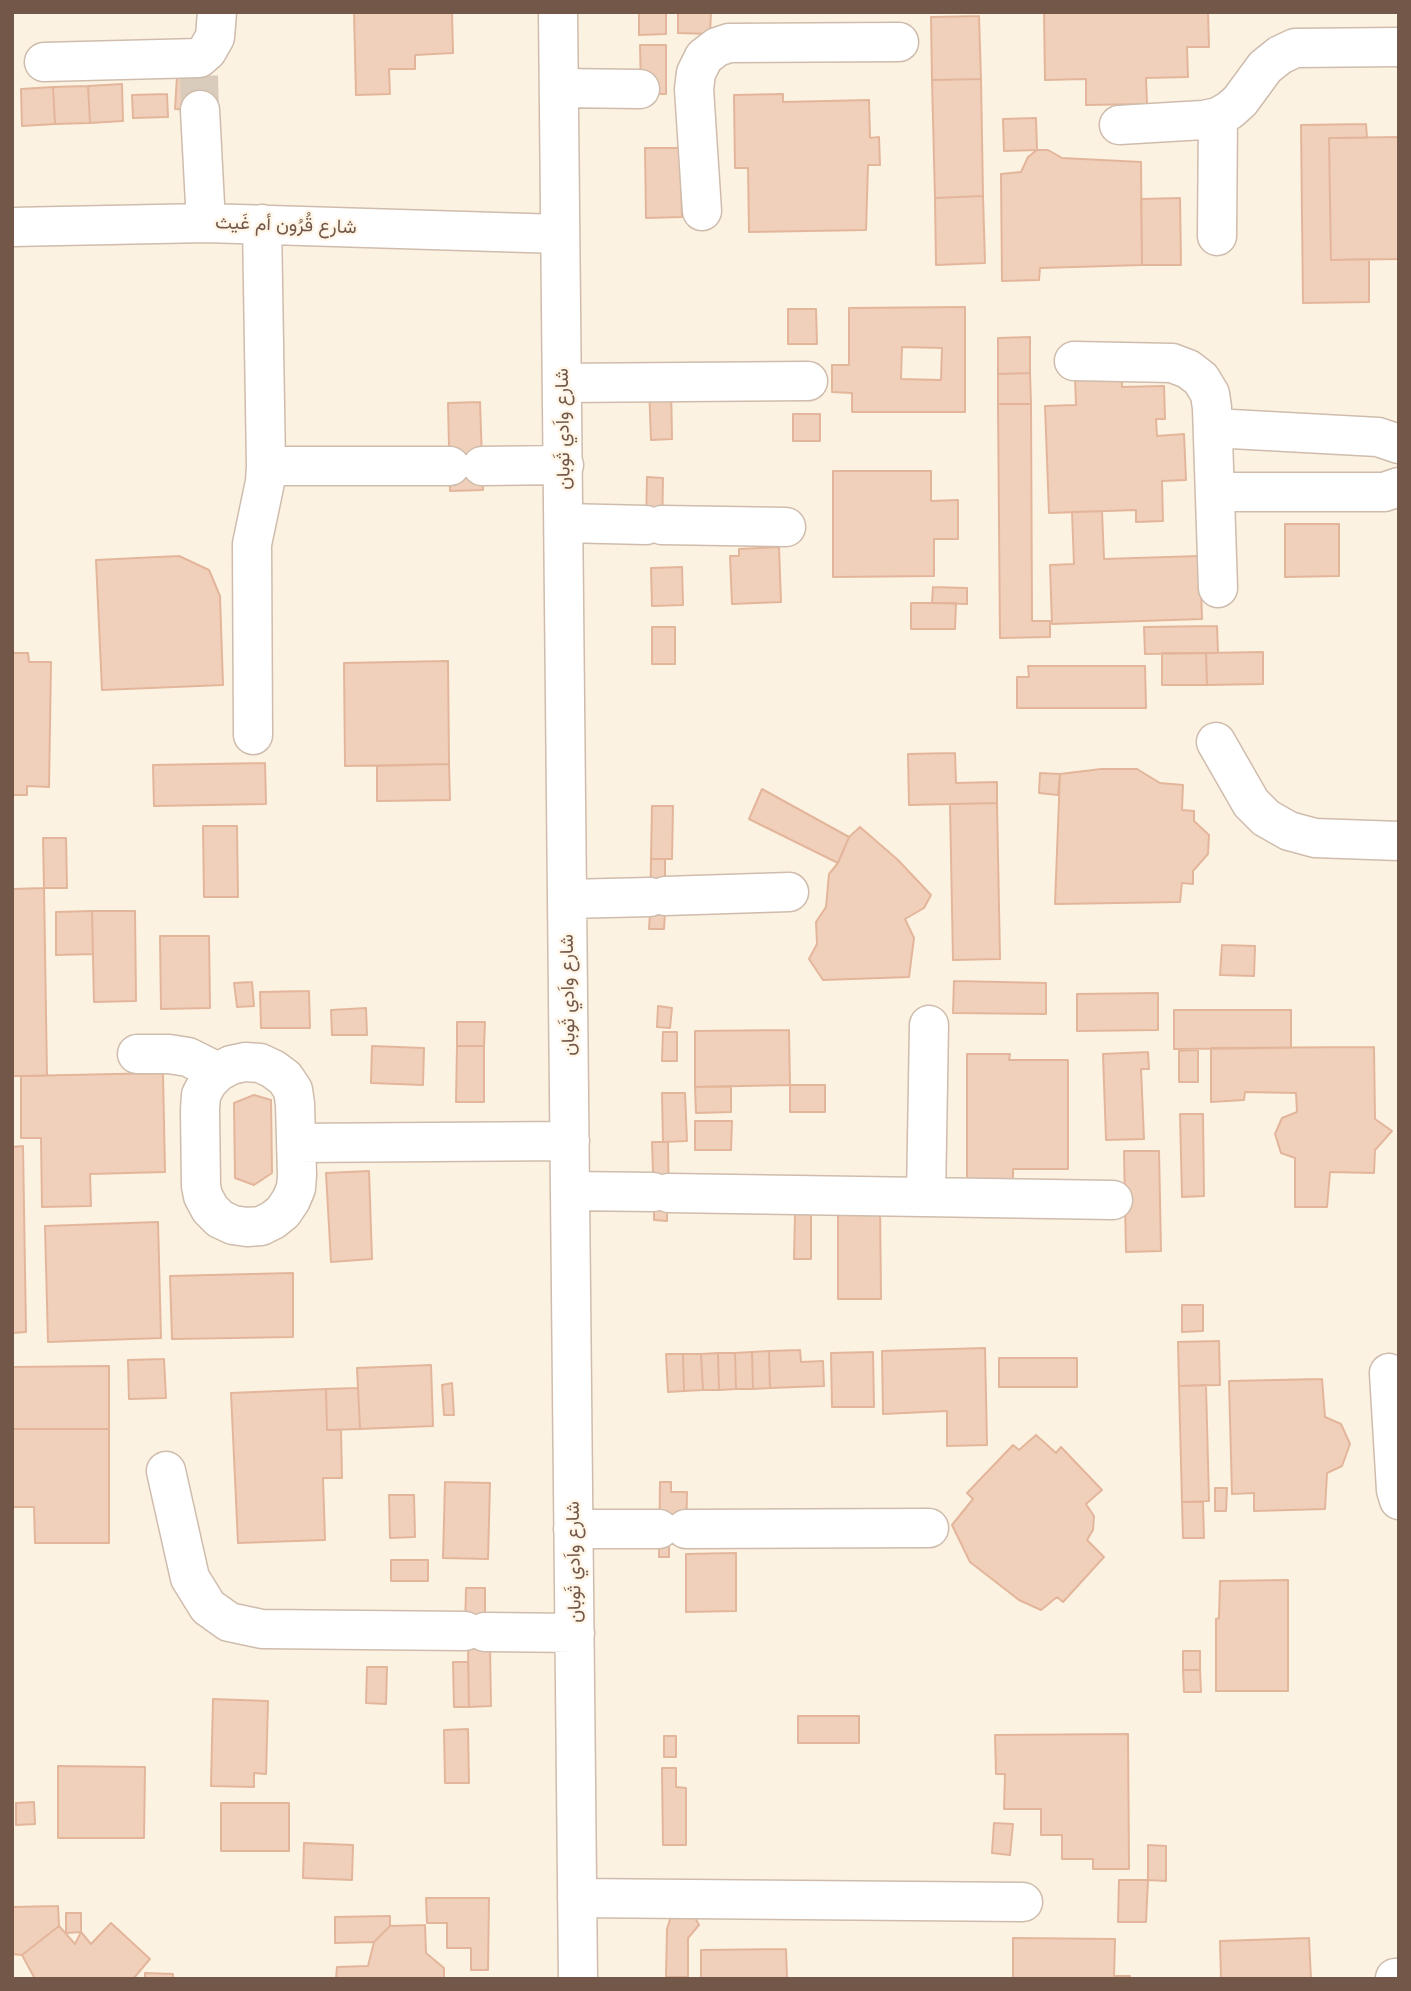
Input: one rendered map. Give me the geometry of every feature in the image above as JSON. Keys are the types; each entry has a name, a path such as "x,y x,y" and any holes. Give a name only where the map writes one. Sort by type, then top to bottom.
{"street":[{"path":"206,223 199,82 207,51 215,37 217,12"},
{"name":"شارع واَدي ثَوبان","path":"558,12 578,1979"},
{"path":"559,88 667,89 696,72 704,57 717,47 729,43 899,42"},
{"path":"1119,125 1217,117 1240,101 1265,67 1280,55 1295,48 1399,47"},
{"path":"44,62 199,82"},
{"path":"667,89 702,211"},
{"path":"1217,117 1217,236"},
{"name":"شارع قُرُون أم غَيث","path":"12,227 206,223 561,234"},
{"path":"253,735 252,544 266,466 262,225"},
{"path":"1074,361 1172,363 1188,369 1201,379 1210,394 1213,428 1218,589"},
{"path":"562,383 807,381"},
{"path":"1213,428 1378,437 1399,443"},
{"path":"266,466 564,466"},
{"path":"1215,492 1384,492 1399,487"},
{"path":"564,523 786,527"},
{"path":"1216,742 1251,803 1266,818 1289,831 1315,838 1399,841"},
{"path":"567,899 789,892"},
{"path":"926,1197 929,1025"},
{"path":"136,1054 169,1054 188,1058 218,1072"},
{"path":"245,1062 260,1063 285,1078 293,1090 296,1188 284,1212 261,1226 233,1225 220,1219 203,1196 201,1095 218,1072 245,1062"},
{"path":"296,1143 570,1141"},
{"path":"570,1191 1113,1200"},
{"path":"1389,1373 1396,1490 1399,1500"},
{"path":"166,1471 190,1578 208,1607 229,1622 262,1629 575,1633"},
{"path":"573,1529 929,1528"},
{"path":"577,1898 1023,1902"}],"building":[{"path":"354,12 452,12 453,53 415,55 415,69 389,69 390,94 356,95"},
{"path":"639,12 666,12 666,34 639,35"},
{"path":"678,12 711,12 710,34 678,33"},
{"path":"1044,12 1208,12 1209,47 1187,47 1188,77 1146,78 1147,104 1086,105 1086,79 1045,80"},
{"path":"979,16 981,79 932,80 931,17"},
{"path":"640,45 666,45 666,94 641,94"},
{"path":"177,76 217,77 216,111 175,109"},
{"path":"981,79 983,196 935,198 932,80"},
{"path":"122,84 123,121 90,123 88,86"},
{"path":"88,86 90,123 55,124 53,87"},
{"path":"53,87 55,124 22,126 21,89"},
{"path":"167,94 168,117 133,118 132,95"},
{"path":"783,94 783,102 869,100 870,138 879,137 880,165 868,165 866,230 749,232 748,168 735,168 734,95"},
{"path":"1036,118 1037,150 1004,151 1003,119"},
{"path":"1366,124 1367,138 1329,138 1331,260 1369,259 1369,302 1303,303 1301,125"},
{"path":"1399,137 1399,259 1331,260 1329,138"},
{"path":"645,148 680,148 682,217 646,218"},
{"path":"1037,150 1048,150 1062,158 1141,162 1142,265 1040,268 1039,280 1002,281 1001,174 1021,172 1028,157"},
{"path":"983,196 985,263 936,265 935,198"},
{"path":"1180,198 1181,265 1142,265 1141,199"},
{"path":"965,307 965,412 852,412 852,393 832,392 832,365 849,365 849,308","holes":["902,347 942,348 941,380 901,379"]},
{"path":"788,309 816,309 817,344 788,344"},
{"path":"1030,337 1030,373 998,374 998,338"},
{"path":"1030,373 1031,404 998,404 998,374"},
{"path":"1122,376 1122,387 1164,386 1165,419 1156,419 1157,436 1184,434 1186,480 1162,481 1163,521 1136,522 1136,510 1049,513 1045,406 1076,405 1075,378"},
{"path":"671,385 672,439 651,440 649,386"},
{"path":"480,402 483,490 450,491 448,403"},
{"path":"998,404 1031,404 1032,621 1050,621 1050,637 1000,638"},
{"path":"793,414 820,414 820,441 793,441"},
{"path":"833,471 931,471 931,501 958,500 958,539 934,539 934,576 833,577"},
{"path":"647,477 663,478 662,533 646,525"},
{"path":"1102,511 1104,559 1200,556 1202,619 1052,624 1050,565 1074,564 1072,512"},
{"path":"1285,524 1339,524 1339,576 1285,577"},
{"path":"779,547 781,602 732,604 730,556 739,556 739,549"},
{"path":"179,556 209,570 220,596 223,685 102,690 96,560"},
{"path":"682,567 683,605 652,606 651,568"},
{"path":"933,587 967,588 967,604 932,603"},
{"path":"911,603 956,603 955,629 911,629"},
{"path":"1217,626 1218,653 1145,654 1144,627"},
{"path":"652,627 675,627 675,664 652,664"},
{"path":"1263,652 1263,684 1207,685 1206,653"},
{"path":"12,653 28,653 29,662 51,662 49,787 27,786 27,795 12,795"},
{"path":"1162,653 1206,653 1207,685 1162,685"},
{"path":"448,661 449,764 345,766 344,663"},
{"path":"1028,666 1145,666 1146,708 1017,708 1017,677 1029,677"},
{"path":"955,753 956,783 997,782 997,803 909,805 908,754"},
{"path":"265,763 266,804 154,806 153,765"},
{"path":"449,764 450,800 377,801 377,766"},
{"path":"1101,769 1137,769 1160,783 1183,785 1182,810 1194,811 1194,821 1209,835 1208,854 1193,871 1193,884 1182,883 1180,902 1055,904 1060,774"},
{"path":"1040,773 1060,774 1058,795 1039,793"},
{"path":"762,789 849,837 838,863 749,819"},
{"path":"997,803 1000,959 953,960 950,804"},
{"path":"652,806 673,806 672,859 651,859"},
{"path":"203,826 237,826 238,897 204,897"},
{"path":"860,827 898,860 931,895 924,908 905,919 914,938 909,977 823,980 809,959 817,944 816,922 826,907 829,874 838,863 849,837"},
{"path":"43,838 66,838 67,888 44,888"},
{"path":"651,859 665,859 665,896 650,913"},
{"path":"44,888 47,1076 12,1076 12,889"},
{"path":"92,911 93,954 56,955 56,912"},
{"path":"92,911 135,911 136,1001 94,1002"},
{"path":"650,913 665,913 664,929 649,929"},
{"path":"160,936 209,936 210,1008 161,1009"},
{"path":"1222,945 1255,946 1254,976 1220,975"},
{"path":"954,981 1046,983 1046,1014 953,1013"},
{"path":"252,982 254,1006 237,1007 234,983"},
{"path":"309,991 310,1028 261,1028 260,992"},
{"path":"1158,993 1158,1030 1077,1031 1077,994"},
{"path":"658,1006 672,1008 670,1028 657,1027"},
{"path":"366,1008 367,1035 332,1035 331,1010"},
{"path":"1174,1010 1291,1010 1291,1048 1174,1049"},
{"path":"457,1022 485,1022 484,1046 457,1046"},
{"path":"789,1030 790,1085 695,1087 695,1031"},
{"path":"663,1032 677,1032 677,1061 662,1061"},
{"path":"372,1046 424,1048 423,1085 371,1083"},
{"path":"457,1046 484,1046 484,1102 456,1102"},
{"path":"1374,1047 1375,1119 1392,1131 1375,1150 1374,1173 1330,1172 1327,1207 1295,1207 1295,1158 1281,1153 1275,1134 1282,1118 1297,1112 1296,1093 1245,1092 1244,1100 1211,1102 1211,1048"},
{"path":"1198,1050 1198,1082 1179,1082 1179,1051"},
{"path":"1148,1052 1149,1069 1141,1069 1144,1139 1106,1140 1103,1054"},
{"path":"967,1054 1010,1054 1009,1060 1068,1060 1068,1169 1013,1169 1013,1180 967,1180"},
{"path":"163,1073 165,1172 90,1174 91,1206 42,1207 41,1138 21,1138 21,1076"},
{"path":"790,1085 825,1085 825,1112 790,1112"},
{"path":"731,1086 731,1112 696,1113 695,1087"},
{"path":"662,1093 685,1093 687,1141 663,1142"},
{"path":"254,1095 271,1100 272,1173 254,1185 235,1178 234,1103"},
{"path":"1180,1114 1203,1114 1204,1196 1182,1197"},
{"path":"695,1121 732,1121 731,1150 695,1150"},
{"path":"652,1142 668,1142 669,1203 654,1203"},
{"path":"23,1146 26,1332 12,1333 12,1147"},
{"path":"1124,1151 1159,1151 1161,1251 1126,1252"},
{"path":"369,1171 372,1259 331,1262 326,1173"},
{"path":"838,1205 880,1205 881,1299 838,1299"},
{"path":"654,1208 667,1208 667,1221 654,1220"},
{"path":"795,1214 811,1214 811,1259 794,1259"},
{"path":"158,1222 161,1338 48,1342 45,1226"},
{"path":"293,1273 293,1337 172,1339 170,1276"},
{"path":"1182,1305 1203,1305 1203,1331 1182,1332"},
{"path":"1219,1341 1220,1385 1179,1386 1178,1342"},
{"path":"985,1348 987,1445 947,1446 947,1411 883,1414 882,1351"},
{"path":"800,1350 801,1362 823,1361 824,1386 770,1388 769,1351"},
{"path":"769,1351 770,1388 753,1389 752,1352"},
{"path":"752,1352 753,1389 736,1389 735,1353"},
{"path":"873,1352 874,1407 832,1407 831,1353"},
{"path":"718,1353 719,1390 703,1390 701,1354"},
{"path":"718,1353 735,1353 736,1389 719,1390"},
{"path":"666,1354 683,1354 684,1391 668,1392"},
{"path":"683,1354 701,1354 703,1390 684,1391"},
{"path":"999,1358 1077,1358 1077,1387 999,1387"},
{"path":"164,1359 166,1398 129,1399 128,1360"},
{"path":"431,1365 433,1426 360,1429 357,1368"},
{"path":"109,1366 109,1429 12,1429 12,1367"},
{"path":"1322,1379 1325,1417 1341,1424 1350,1444 1342,1466 1327,1473 1325,1509 1254,1511 1254,1493 1232,1494 1229,1381"},
{"path":"452,1383 454,1415 444,1415 442,1385"},
{"path":"1206,1385 1209,1501 1182,1502 1179,1386"},
{"path":"358,1388 360,1429 327,1430 326,1389"},
{"path":"326,1389 327,1430 341,1430 342,1478 323,1478 325,1540 238,1543 231,1393"},
{"path":"12,1429 109,1429 109,1543 35,1543 34,1507 12,1507"},
{"path":"1036,1435 1056,1453 1061,1447 1102,1490 1086,1504 1094,1516 1093,1530 1087,1540 1104,1557 1063,1602 1057,1597 1041,1610 1019,1600 970,1562 952,1525 973,1499 967,1493 1013,1445 1019,1450"},
{"path":"445,1482 490,1483 488,1559 443,1558"},
{"path":"660,1482 671,1482 671,1492 687,1492 686,1544 669,1544 669,1557 659,1557"},
{"path":"1215,1488 1227,1488 1226,1511 1215,1511"},
{"path":"389,1495 414,1495 415,1537 390,1538"},
{"path":"1182,1502 1203,1502 1204,1538 1183,1538"},
{"path":"736,1553 736,1611 686,1612 686,1554"},
{"path":"391,1560 428,1560 428,1581 391,1581"},
{"path":"1288,1580 1288,1691 1216,1691 1216,1619 1219,1618 1220,1581"},
{"path":"466,1588 485,1588 485,1643 465,1631"},
{"path":"468,1647 490,1647 491,1706 469,1707"},
{"path":"1183,1651 1200,1651 1200,1670 1183,1670"},
{"path":"453,1662 468,1662 469,1707 454,1707"},
{"path":"367,1667 387,1667 386,1704 366,1703"},
{"path":"1183,1670 1200,1670 1201,1692 1184,1692"},
{"path":"213,1699 268,1701 266,1774 254,1773 254,1787 211,1786"},
{"path":"798,1716 859,1716 859,1743 798,1743"},
{"path":"468,1729 469,1783 445,1783 444,1730"},
{"path":"1128,1734 1129,1869 1093,1869 1093,1859 1062,1859 1062,1835 1041,1835 1041,1809 1004,1809 1005,1774 996,1774 995,1735"},
{"path":"664,1736 676,1736 676,1757 664,1757"},
{"path":"58,1766 145,1767 144,1838 58,1838"},
{"path":"662,1768 676,1768 676,1787 686,1788 686,1845 663,1845"},
{"path":"34,1802 35,1824 16,1825 16,1803"},
{"path":"221,1803 289,1803 289,1851 221,1851"},
{"path":"994,1823 1013,1824 1010,1855 992,1853"},
{"path":"304,1843 353,1845 352,1880 303,1878"},
{"path":"1148,1845 1166,1846 1166,1881 1148,1880"},
{"path":"1119,1880 1148,1880 1146,1922 1118,1922"},
{"path":"426,1898 489,1898 488,1970 471,1970 471,1948 447,1948 447,1923 427,1923"},
{"path":"58,1906 59,1926 22,1955 12,1954 12,1907"},
{"path":"673,1910 691,1910 699,1925 688,1938 688,1977 666,1977 667,1929"},
{"path":"66,1913 81,1913 81,1932 66,1933"},
{"path":"390,1916 390,1926 374,1942 335,1943 335,1917"},
{"path":"111,1923 150,1959 133,1979 35,1979 22,1955 59,1926 75,1944 81,1932 91,1944"},
{"path":"425,1925 426,1953 444,1968 444,1979 336,1979 337,1967 368,1966 374,1942 390,1926"},
{"path":"1013,1938 1115,1939 1114,1976 1130,1976 1130,1979 1013,1979"},
{"path":"1309,1938 1311,1979 1221,1979 1220,1941"},
{"path":"786,1949 787,1979 701,1979 701,1950"},
{"path":"145,1973 173,1974 173,1979 145,1979"}],"tunnel":[{"path":"199,76 200,110"}]}
